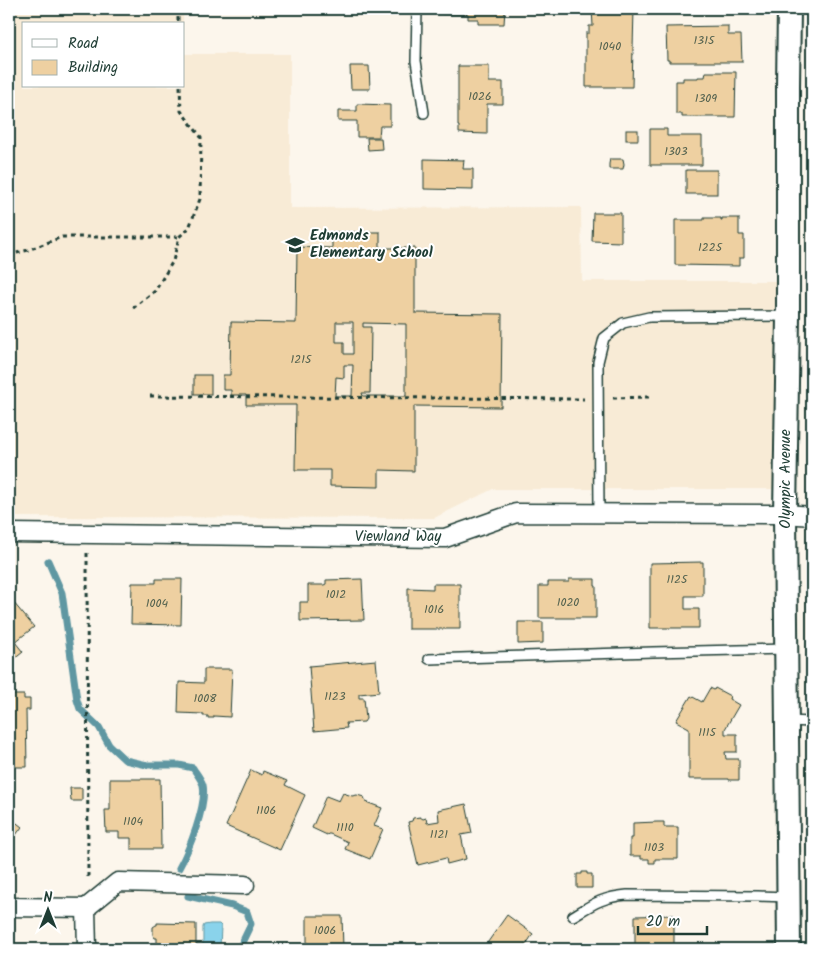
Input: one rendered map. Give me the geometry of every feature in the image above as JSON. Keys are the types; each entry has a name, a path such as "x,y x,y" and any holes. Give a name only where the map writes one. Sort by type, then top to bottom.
{"street":[{"name":"Olympic Avenue","path":"789,9 785,514 789,949"},
{"name":"Viewland Way","path":"9,533 445,538 516,513 785,514 812,516"},
{"path":"9,907 86,908 118,882 244,885"},
{"path":"86,908 87,949"}],"lane":[{"path":"417,9 416,61 424,113"},
{"path":"599,514 598,362 604,338 623,323 649,317 788,316"},
{"path":"429,658 786,649"},
{"path":"788,721 812,722"},
{"path":"573,916 598,901 612,896 758,896 789,898"}],"path":[{"path":"178,9 178,22"},
{"path":"133,308 155,291 173,261 179,237 189,228 200,199 201,137 181,111 180,88"},
{"path":"9,255 62,237 179,237"},
{"path":"150,396 599,399 649,397"},
{"path":"86,908 88,879 87,550 94,534"}],"shaded area":[{"name":"Edmonds Elementary School","path":"9,9 183,9 183,22 22,22 22,88 185,88 185,54 290,54 290,208 581,207 582,281 776,281 776,489 493,489 434,518 9,517"}],"water":[{"path":"210,924 219,924 221,926 220,949 203,949 203,927"}],"building":[{"path":"442,9 505,9 504,24 478,24 478,19 468,19 468,14 442,14"},
{"path":"592,9 634,9 632,87 586,87 586,33 589,33 589,26 593,26"},
{"path":"728,26 728,35 741,35 742,62 669,62 667,60 666,27"},
{"path":"350,66 369,66 370,89 351,89"},
{"path":"458,66 489,66 489,82 503,82 503,104 487,104 487,134 459,133"},
{"path":"706,72 736,72 735,117 682,117 682,114 676,114 676,81 683,81 683,78 705,77"},
{"path":"357,104 390,105 390,126 380,126 379,137 357,137 357,121 338,121 338,111 357,111"},
{"path":"650,129 667,129 667,136 702,136 702,165 650,165"},
{"path":"626,130 638,130 638,140 626,140"},
{"path":"367,138 381,138 382,149 368,150"},
{"path":"424,159 464,160 463,169 473,169 473,190 424,189"},
{"path":"610,159 623,159 623,169 609,169"},
{"path":"686,170 717,170 717,194 686,194"},
{"path":"593,213 621,213 621,242 592,241"},
{"path":"704,218 721,218 722,220 722,218 739,218 739,235 744,235 744,258 739,258 739,266 675,265 675,220 704,220"},
{"name":"Edmonds Elementary School","path":"332,232 380,232 380,248 415,248 415,313 502,314 501,407 414,406 414,471 379,470 379,487 330,486 330,470 295,470 296,405 246,405 246,395 231,395 231,390 223,390 223,375 230,375 231,322 296,323 297,247 332,248","holes":["336,322 353,322 353,354 344,354 344,342 336,342","363,323 406,324 406,396 363,396 362,393 370,393 371,327 363,327","344,365 353,365 352,396 335,396 336,377 344,378"]},
{"path":"194,375 211,375 211,394 194,394"},
{"path":"703,562 703,596 685,596 685,609 699,609 699,628 650,628 650,563"},
{"path":"156,579 182,579 181,625 131,624 132,583 156,583"},
{"path":"362,579 364,620 300,621 300,602 308,602 308,585 324,585 326,580"},
{"path":"569,579 595,579 596,618 539,618 539,586 548,586 548,582 569,582"},
{"path":"433,584 460,584 460,629 408,629 408,588 433,589"},
{"path":"13,602 34,627 15,642 23,652 13,660 9,656 9,606"},
{"path":"518,622 543,622 543,643 518,644"},
{"path":"376,660 379,692 359,694 359,698 364,698 366,719 364,722 346,723 347,728 314,731 309,666"},
{"path":"204,669 232,669 230,717 214,716 214,718 208,718 208,716 203,716 203,714 178,713 179,682 204,683"},
{"path":"710,688 714,690 715,688 730,696 729,699 739,705 725,729 725,734 737,734 737,752 725,752 726,759 739,759 739,780 689,779 689,728 676,721 691,696 702,702"},
{"path":"9,695 24,695 24,699 30,699 30,710 26,710 27,767 9,767"},
{"path":"251,770 262,775 263,771 287,781 285,785 305,795 280,850 226,826"},
{"path":"110,779 160,779 161,849 131,849 131,838 119,838 119,832 106,832 105,810 110,810"},
{"path":"70,788 82,788 82,801 71,801"},
{"path":"343,793 364,797 366,802 382,808 374,826 383,829 370,859 345,849 348,842 312,828 326,796 339,801"},
{"path":"466,804 472,833 461,835 466,859 447,864 446,858 418,865 408,822 412,821 413,818 420,817 426,818 427,823 439,821 438,810"},
{"path":"9,817 22,827 9,844"},
{"path":"664,822 664,827 678,827 678,859 655,859 655,863 649,863 649,859 641,859 641,856 630,856 630,838 633,838 633,823"},
{"path":"582,872 592,874 592,888 577,888 577,874 582,874"},
{"path":"507,915 533,934 523,949 483,949"},
{"path":"674,915 674,949 635,949 635,916"},
{"path":"307,916 342,916 343,949 286,949 286,944 307,944"},
{"path":"157,923 196,924 196,949 157,949 157,938 153,935 153,927"}],"waterway":[{"path":"48,561 62,593 77,700 80,709 99,727 109,745 125,760 147,765 179,765 193,768 203,785 204,794 200,815 188,850 179,868"},
{"path":"188,896 232,906 247,912 251,924 239,949"}],"place":[{"name":"Edmonds Elementary School","path":"295,245"}]}
